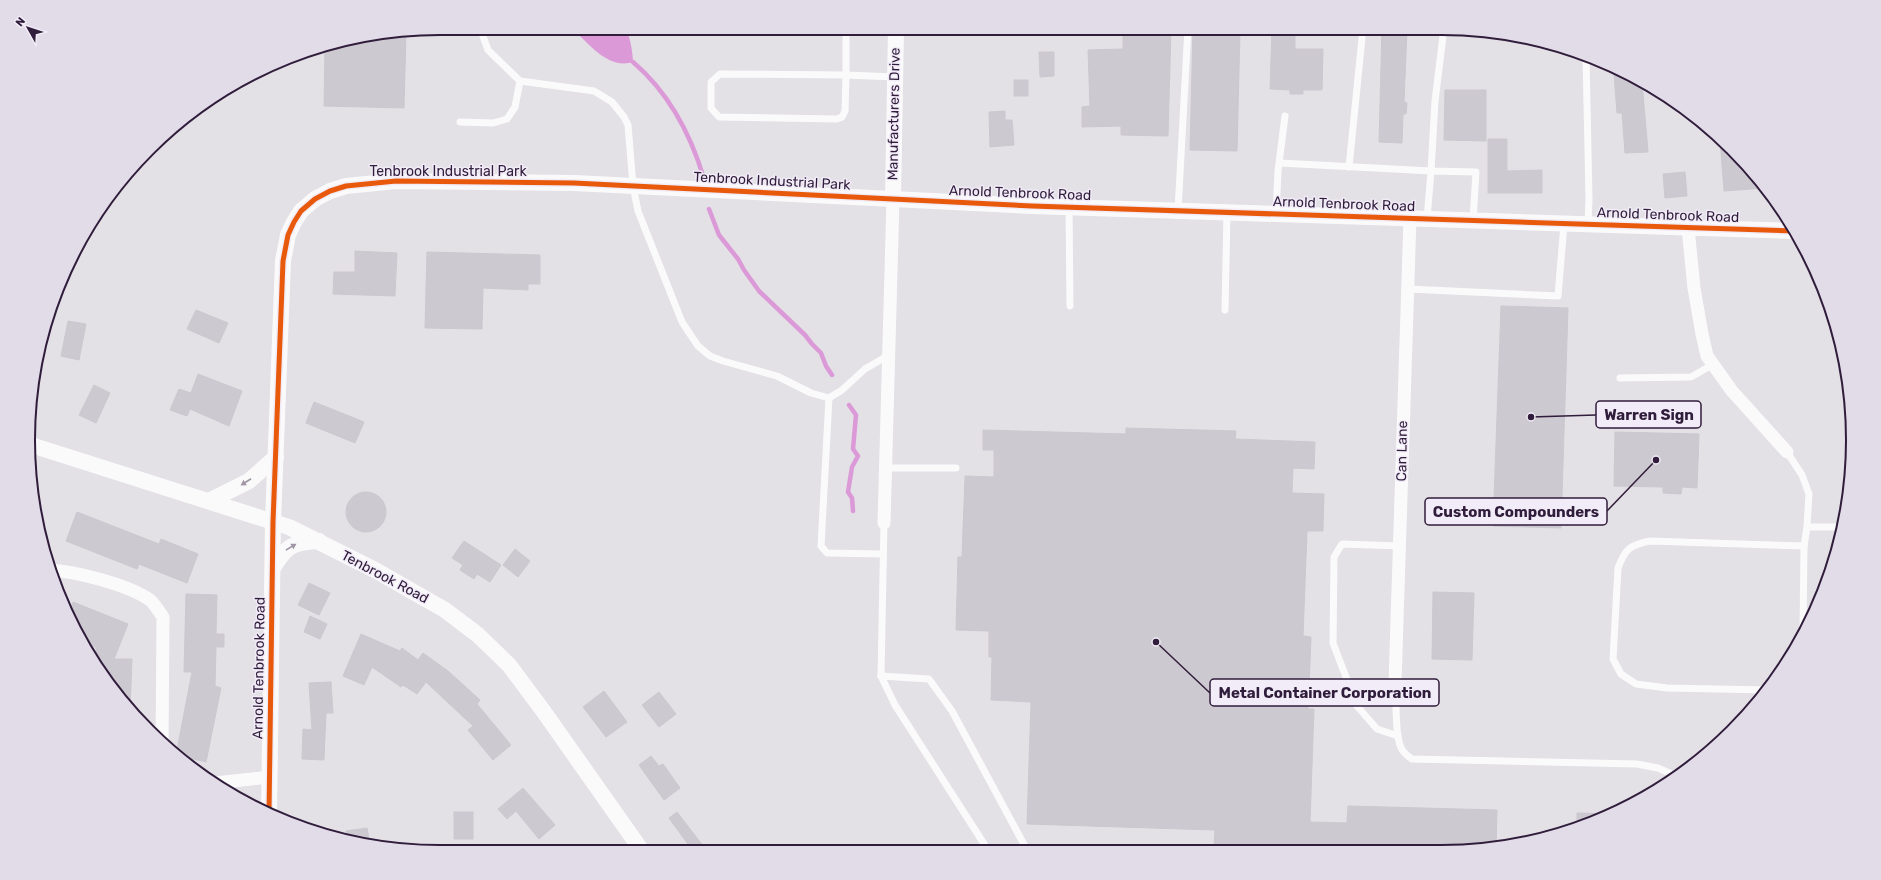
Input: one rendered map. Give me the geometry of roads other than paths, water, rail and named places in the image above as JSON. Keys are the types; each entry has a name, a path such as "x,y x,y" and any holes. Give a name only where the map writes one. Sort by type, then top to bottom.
{"street":[{"name":"Manufacturers Drive","path":"893,199 896,35"},
{"name":"Tenbrook Industrial Park","path":"273,522 283,256 288,235 294,222 301,211 315,199 338,188 373,182 455,181 633,186 893,199"},
{"name":"Arnold Tenbrook Road","path":"893,199 1226,213 1788,231"},
{"path":"884,524 893,199"},
{"name":"Can Lane","path":"1395,683 1410,218"},
{"path":"1688,228 1689,255 1707,356 1732,391 1787,452"},
{"name":"Tenbrook Road","path":"35,446 289,527 319,541 445,610 489,644 527,688 638,845"},
{"path":"210,502 249,481 276,457"},
{"name":"Arnold Tenbrook Road","path":"269,807 273,522"},
{"path":"273,568 281,555 291,546 303,542 319,541"},
{"path":"56,571 92,576 140,594 151,601 163,617 162,734"},
{"path":"223,782 270,777"}],"lane":[{"path":"483,35 488,50 520,81 584,89 604,96 612,102 624,117 628,126 633,186 638,211 682,322 698,346 710,356 776,376 811,394 829,398 842,390 865,369 889,355"},
{"path":"846,35 846,75 845,111 842,117 836,119 719,117 710,108 711,82 720,74 846,75 895,77"},
{"path":"1178,210 1188,35"},
{"path":"1349,167 1362,35"},
{"path":"1427,219 1435,101 1443,35"},
{"path":"1586,62 1589,199 1588,224"},
{"path":"460,122 493,123 508,119 515,107 520,81"},
{"path":"1276,214 1285,116"},
{"path":"1280,163 1476,172 1473,220"},
{"path":"1069,207 1070,306"},
{"path":"1225,310 1226,213"},
{"path":"1408,289 1558,296 1564,223"},
{"path":"1620,378 1691,377 1712,365"},
{"path":"829,398 822,546 827,553 882,554"},
{"path":"1787,452 1802,475 1808,494 1807,527 1804,546 1803,621"},
{"path":"886,468 956,468"},
{"path":"884,524 882,554 881,676 895,705 985,845"},
{"path":"1807,527 1836,527"},
{"path":"1760,690 1667,688 1636,684 1621,674 1613,659 1618,568 1624,554 1634,544 1650,541 1804,546"},
{"path":"1398,736 1376,729 1357,706 1333,643 1334,557 1342,544 1400,546"},
{"path":"881,676 929,679 952,711 1023,845"},
{"path":"1395,683 1398,736 1402,751 1412,759 1637,764 1658,768 1671,774"}],"waterway":[{"path":"633,62 657,87 677,115 692,146 704,179"},
{"path":"709,209 719,235 738,259 759,291 805,335 821,353 826,366 832,375"},
{"path":"849,405 856,415 853,449 858,456 852,467 848,492 852,498 853,511"}],"place":[{"name":"Warren Sign","path":"1531,417"},
{"name":"Custom Compounders","path":"1656,460"},
{"name":"Metal Container Corporation","path":"1156,642"}]}
